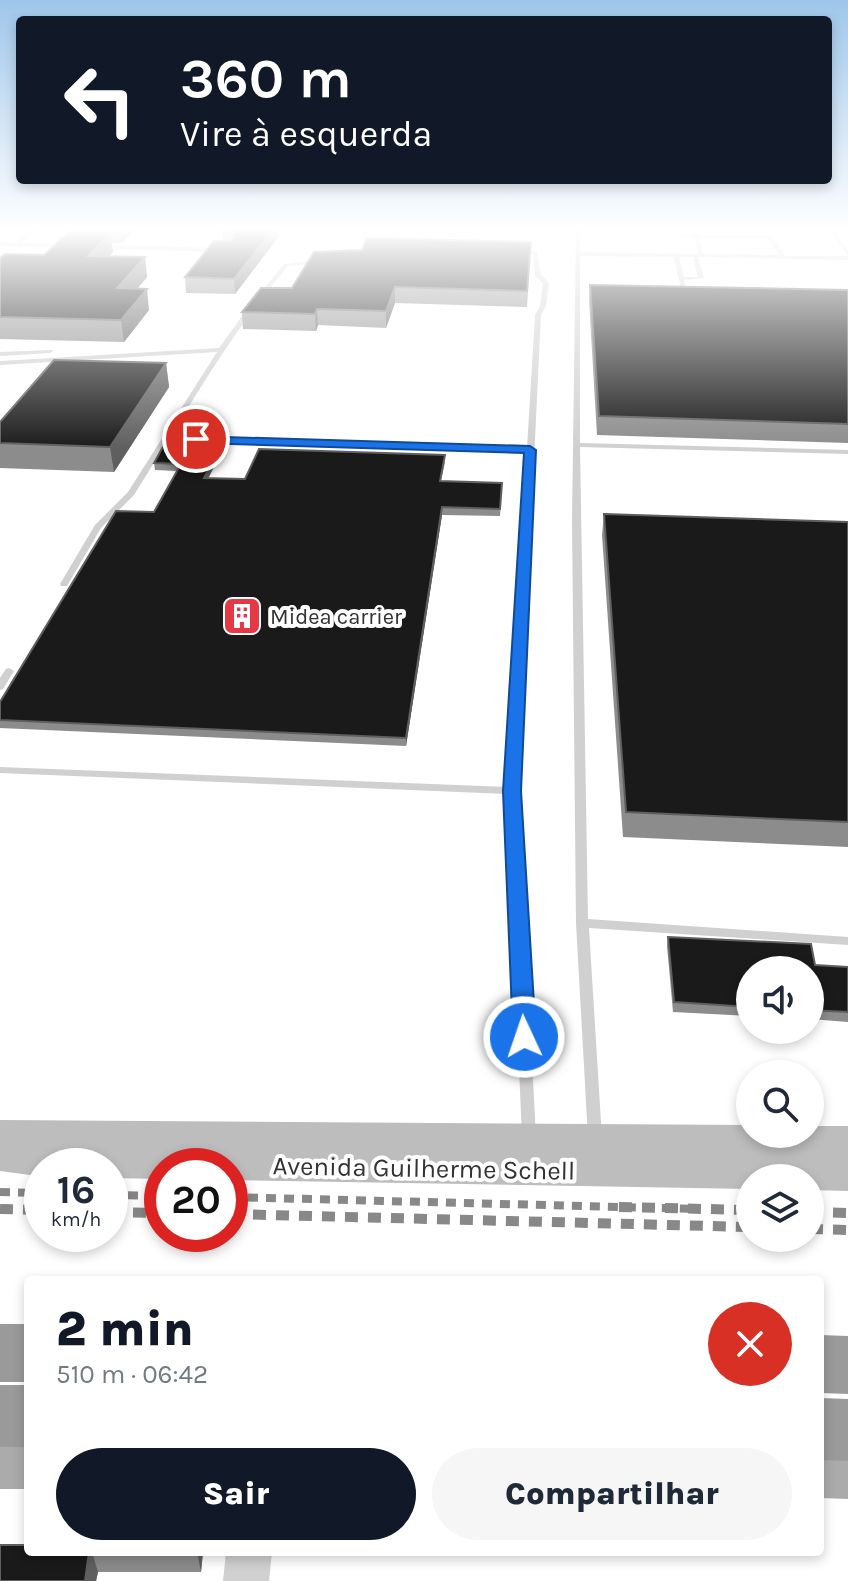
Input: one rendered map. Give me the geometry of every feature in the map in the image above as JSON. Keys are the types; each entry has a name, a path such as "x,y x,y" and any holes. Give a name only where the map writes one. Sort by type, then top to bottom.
{"highway":[{"path":"0,1353 24,1353"},
{"path":"824,1364 848,1365"},
{"path":"0,1416 24,1416"},
{"path":"824,1429 848,1430"}],"main road":[{"name":"Avenida Guilherme Schell","path":"0,1136 532,1154"},
{"name":"Avenida Guilherme Schell","path":"0,1155 37,1160 597,1154 848,1142"},
{"name":"Avenida Guilherme Schell","path":"597,1154 848,1174"},
{"path":"0,1461 24,1461"},
{"path":"824,1470 848,1471"}],"street":[{"path":"246,1581 249,1556"}],"lane":[{"path":"64,584 98,527 131,493 219,350 257,302"},
{"path":"532,1154 512,791 538,315 541,302"},
{"path":"577,302 576,445 582,923 597,1154"},
{"path":"0,363 219,350"},
{"path":"0,354 50,351"},
{"path":"166,438 530,450"},
{"path":"576,445 848,452"},
{"path":"0,687 9,671"},
{"path":"0,770 512,791"},
{"path":"582,923 848,941"}],"building":[{"path":"0,302 136,302 121,320 0,317"},
{"path":"250,302 389,302 386,311 317,309 315,314 242,312"},
{"path":"591,302 848,302 848,424 599,416"},
{"path":"54,360 166,363 110,447 0,443 0,422"},
{"name":"Midea carrier","path":"169,436 225,438 204,478 245,479 259,449 445,455 440,481 502,483 500,509 442,507 406,738 0,720 0,702 116,511 154,512 181,464 154,463"},
{"path":"604,514 848,522 848,822 626,812"},
{"path":"668,937 811,944 813,956 736,956 736,1006 674,1002"},
{"path":"824,966 848,967 848,1012 824,1011"},
{"path":"0,1545 24,1545 24,1556 88,1556 85,1581 0,1581"}],"railway":[{"path":"0,1192 24,1193"},
{"path":"128,1195 144,1196"},
{"path":"248,1197 636,1207"},
{"path":"619,1207 636,1207"},
{"path":"636,1207 736,1210"},
{"path":"636,1207 699,1209"},
{"path":"0,1209 24,1210"},
{"path":"128,1212 144,1213"},
{"path":"824,1212 848,1213"},
{"path":"248,1214 736,1227"},
{"path":"824,1229 848,1230"}],"place":[{"name":"Midea carrier","path":"242,616"}],"route":[{"path":"196,439 530,450 512,791 524,1037"}]}
